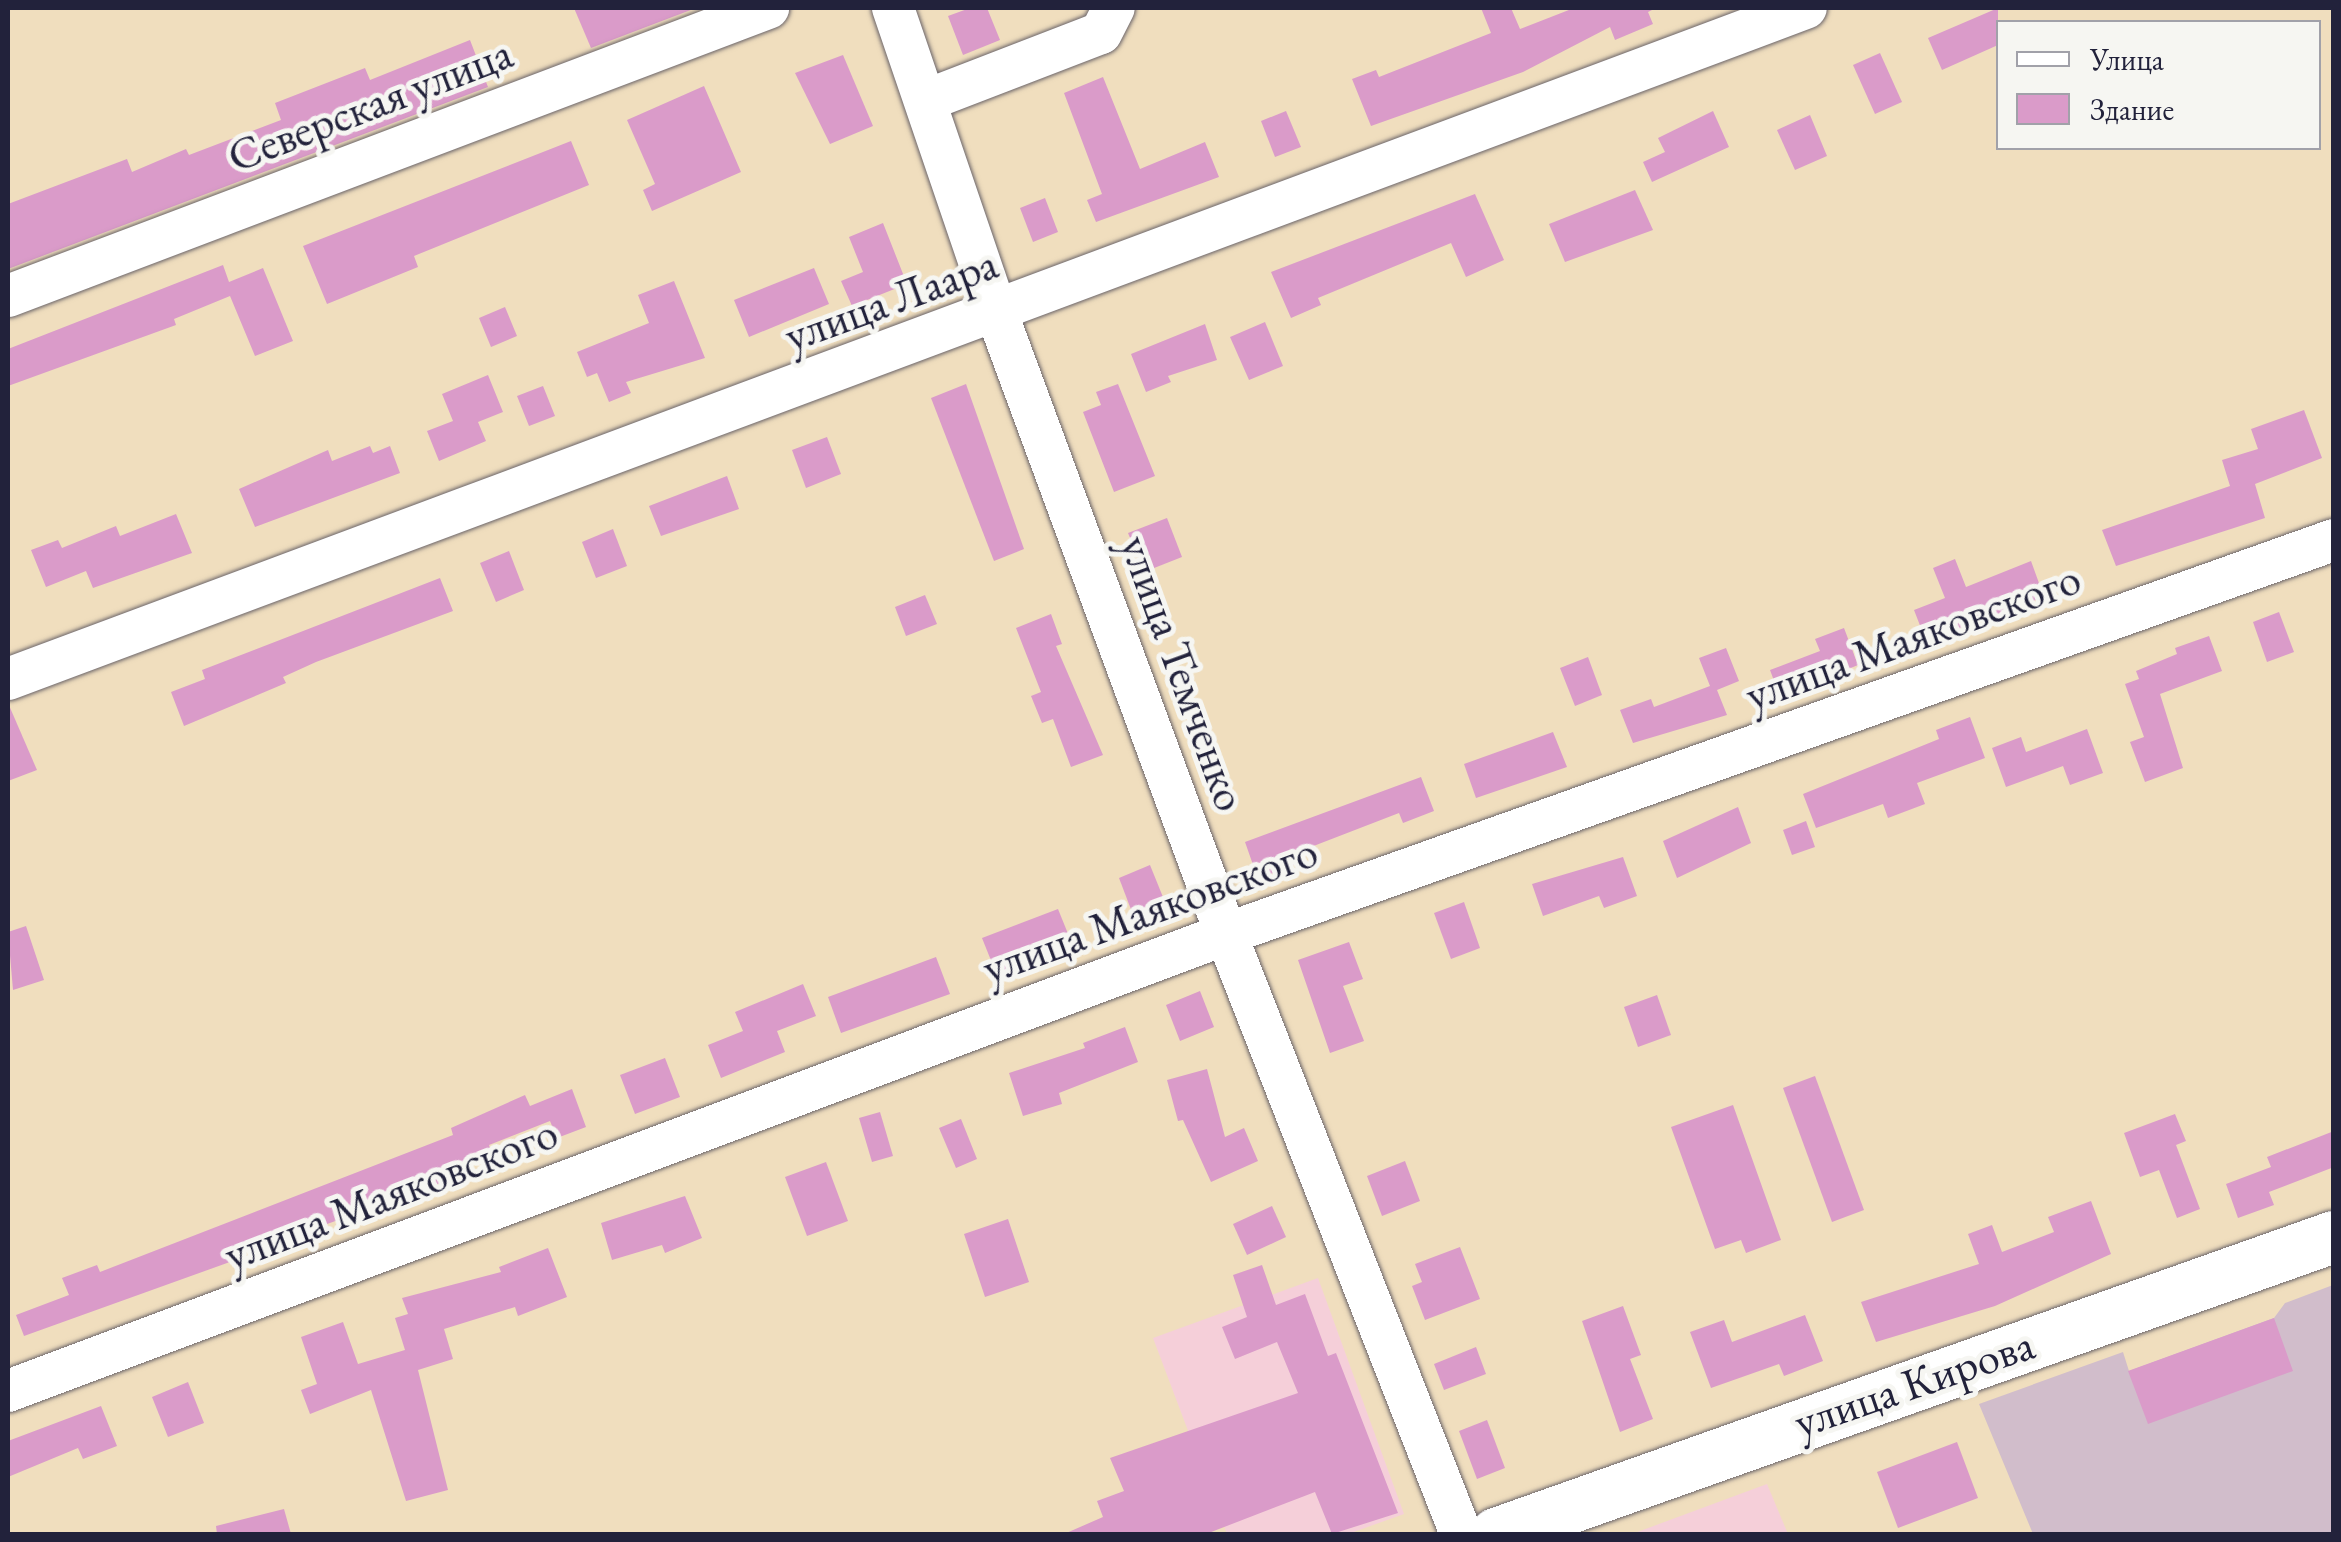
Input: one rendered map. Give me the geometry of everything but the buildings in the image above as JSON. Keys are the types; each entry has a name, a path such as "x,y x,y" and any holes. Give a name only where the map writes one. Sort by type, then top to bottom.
{"main road":[{"name":"улица Кирова","path":"1496,1534 2334,1237"}],"street":[{"name":"Северская улица","path":"8,296 768,8"},
{"name":"улица Темченко","path":"893,8 997,314 1226,934 1462,1534"},
{"path":"927,100 1101,33 1114,8"},
{"name":"улица Лаара","path":"8,679 997,314 1806,8"},
{"name":"улица Маяковского","path":"8,1391 1226,934 2334,540"}],"shaded area":[{"path":"1318,1278 1404,1514 1348,1534 1227,1534 1153,1338"},
{"path":"2333,1285 2333,1534 2033,1534 1979,1404 2123,1352 2129,1371 2274,1318 2285,1303"},
{"path":"1767,1484 1788,1534 1632,1534"}]}
